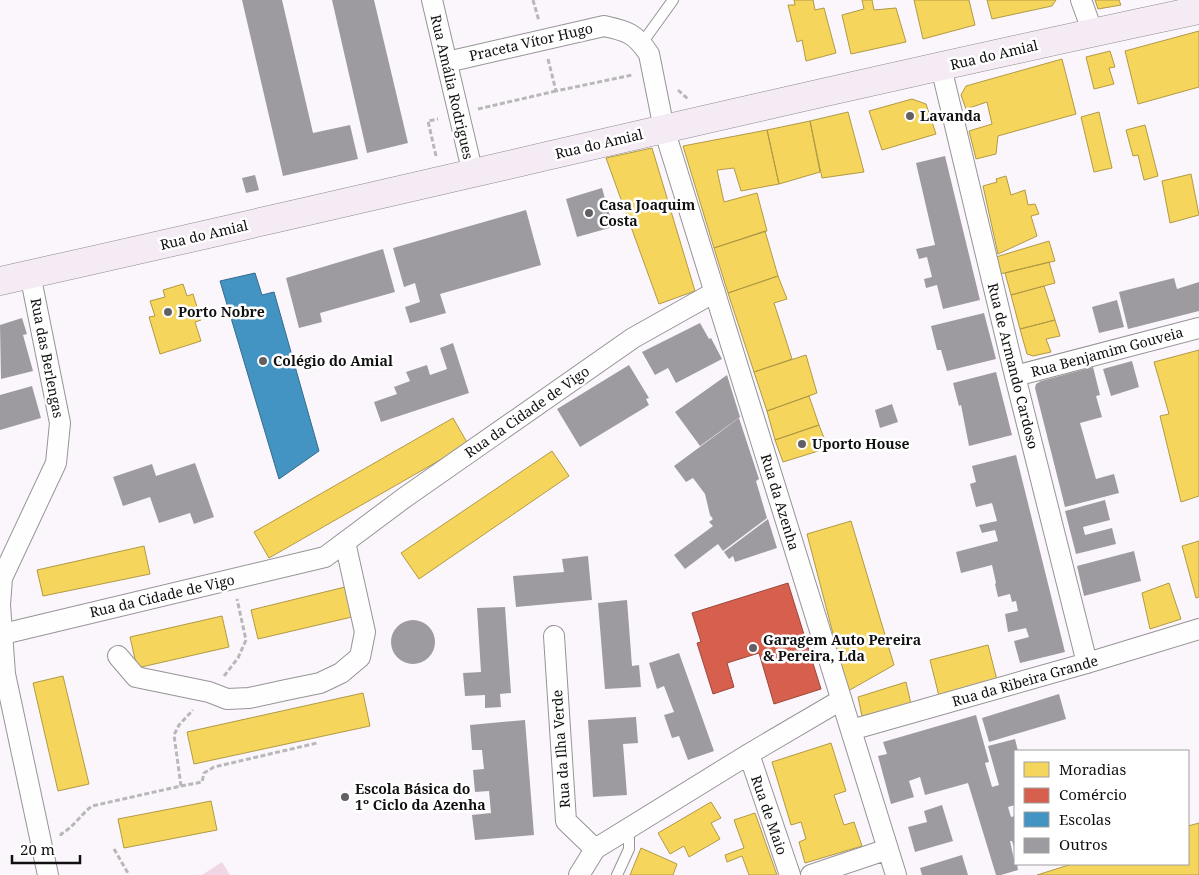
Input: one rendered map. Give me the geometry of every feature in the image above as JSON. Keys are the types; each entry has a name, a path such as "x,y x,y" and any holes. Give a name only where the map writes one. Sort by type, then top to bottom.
{"main road":[{"name":"Rua do Amial","path":"0,281 664,129 1199,10"}],"street":[{"name":"Rua Amália Rodrigues","path":"432,0 473,174"},
{"path":"1081,0 1093,33"},
{"name":"Praceta Vítor Hugo","path":"446,62 604,26 627,31 642,43"},
{"path":"642,43 649,54 664,129"},
{"name":"Rua de Armando Cardoso","path":"941,67 1015,376 1087,663"},
{"name":"Rua da Azenha","path":"664,129 896,875"},
{"name":"Rua das Berlengas","path":"30,274 60,423 56,463 2,578 0,605 4,674 48,875"},
{"name":"Rua da Cidade de Vigo","path":"3,634 325,557 404,498 633,338 715,292"},
{"name":"Rua Benjamim Gouveia","path":"1015,376 1199,328"},
{"path":"118,656 136,677 209,692 227,699 249,698 286,690 320,682 341,673 360,657 365,632 345,542"},
{"name":"Rua da Ribeira Grande","path":"851,730 1199,629"},
{"name":"Rua da Ilha Verde","path":"554,636 566,821 595,849"},
{"path":"579,875 595,849 749,754 842,700"},
{"name":"Rua de Maio","path":"749,754 790,875"},
{"path":"811,875 888,850"}],"lane":[{"path":"642,43 673,0"},
{"path":"617,875 629,849 629,829"}],"path":[{"path":"533,0 556,91 670,65 677,89 694,100 698,122"},
{"path":"181,786 202,782 204,773 214,767 317,743"},
{"path":"42,846 63,840 61,834 75,823 84,812 92,806 104,804"},
{"path":"114,849 129,875"}],"shaded area":[{"path":"222,862 230,875 202,875"}],"building: Moradias":[{"path":"794,0 813,0 815,10 824,8 836,53 806,61 802,40 797,42 788,5 795,5"},
{"path":"862,0 872,0 874,10 896,8 906,42 851,54 842,15 864,9"},
{"path":"914,0 969,0 975,25 923,39"},
{"path":"987,0 1056,0 1052,6 992,19"},
{"path":"1095,0 1119,0 1121,5 1098,9"},
{"path":"1199,31 1199,87 1138,104 1125,51"},
{"path":"1110,51 1115,67 1109,68 1114,84 1094,89 1086,57"},
{"path":"1062,59 1076,114 998,136 996,154 976,159 969,131 992,124 987,102 966,109 961,95 966,86"},
{"path":"912,99 926,104 936,134 882,150 869,111"},
{"path":"848,112 864,172 822,178 810,121"},
{"path":"1099,112 1112,168 1094,172 1081,117"},
{"path":"810,121 820,172 779,184 767,130"},
{"path":"1145,125 1158,176 1144,180 1138,155 1133,156 1126,130"},
{"path":"767,130 779,184 741,191 734,168 717,170 724,202 757,193 767,231 714,248 683,146"},
{"path":"652,148 695,291 659,304 606,158"},
{"path":"1191,174 1199,215 1170,223 1162,181"},
{"path":"1006,176 1011,195 1025,190 1028,205 1035,204 1039,214 1031,216 1037,236 998,254 983,186 997,182 996,179"},
{"path":"765,231 778,276 728,293 714,248"},
{"path":"1049,241 1055,261 1000,274 996,257"},
{"path":"1049,262 1055,283 1011,295 1005,273"},
{"path":"778,276 787,299 774,303 792,359 754,372 728,293"},
{"path":"183,284 187,296 193,294 201,320 195,322 201,341 160,354 149,317 155,316 150,301 165,297 163,290"},
{"path":"1044,286 1055,320 1020,329 1011,295"},
{"path":"1055,320 1060,336 1046,339 1051,352 1033,356 1027,354 1020,329"},
{"path":"1199,350 1199,496 1181,502 1160,416 1169,414 1154,362"},
{"path":"806,355 817,393 767,411 754,372"},
{"path":"809,396 819,425 775,440 767,411"},
{"path":"453,418 468,444 269,558 254,532"},
{"name":"Uporto House","path":"819,425 828,448 783,462 775,440"},
{"path":"552,451 569,476 419,579 401,553"},
{"path":"851,521 894,665 848,691 807,534"},
{"path":"1199,541 1199,597 1196,598 1182,546"},
{"path":"144,546 150,574 43,596 37,570"},
{"path":"1169,583 1181,619 1150,629 1142,593"},
{"path":"345,587 352,617 258,639 251,610"},
{"path":"222,616 229,647 137,668 130,637"},
{"path":"988,645 997,680 939,696 930,660"},
{"path":"63,676 89,784 58,791 33,683"},
{"path":"906,682 911,704 862,716 858,697"},
{"path":"363,693 370,726 194,764 187,732"},
{"path":"831,743 846,791 834,795 844,825 854,822 862,846 805,863 799,842 806,839 801,822 791,825 772,762"},
{"path":"211,801 217,830 124,848 118,819"},
{"path":"711,802 721,818 711,823 720,839 689,857 684,846 670,854 658,833"},
{"path":"755,813 777,875 749,875 742,856 727,862 725,855 744,848 734,820"},
{"path":"1199,823 1199,875 1037,875 1069,865 1189,865 1189,826"},
{"path":"641,848 677,864 673,875 630,875"}],"building: Comércio":[{"name":"Garagem Auto Pereira & Pereira, Lda","path":"788,583 821,689 774,704 759,653 727,663 734,687 713,694 697,643 701,642 692,613"}],"building: Escolas":[{"path":"255,273 262,295 274,292 319,451 279,479 220,281"}],"building: Outros":[{"path":"242,0 282,0 313,133 350,125 358,159 283,176"},
{"path":"332,0 374,0 408,143 367,153"},
{"path":"945,156 980,300 943,309 937,285 926,288 924,279 932,277 927,257 919,259 916,249 935,245 916,163"},
{"path":"255,175 259,190 246,193 242,178"},
{"name":"Casa Joaquim Costa","path":"602,188 613,227 577,237 566,199"},
{"path":"526,210 541,265 440,294 446,313 410,323 405,307 420,302 415,283 404,287 393,248"},
{"path":"383,249 395,292 320,313 322,322 299,328 286,278"},
{"path":"1174,278 1177,289 1199,282 1199,311 1128,329 1119,292"},
{"path":"1117,300 1124,327 1099,333 1092,307"},
{"path":"984,313 996,359 947,371 941,350 937,350 931,326"},
{"path":"22,318 27,334 23,335 33,371 1,379 0,325"},
{"path":"700,323 709,339 711,338 722,359 676,383 668,368 655,375 642,352"},
{"path":"453,343 469,393 381,422 374,402 397,394 394,387 410,381 406,372 427,365 430,375 447,369 440,348"},
{"path":"1132,361 1139,387 1111,396 1103,369"},
{"path":"629,365 649,398 646,399 649,405 580,447 557,409"},
{"path":"1093,367 1100,395 1096,396 1102,417 1080,423 1096,479 1114,474 1119,493 1065,507 1035,388 1036,384 1041,381"},
{"path":"996,372 1012,435 969,446 961,405 959,406 953,383"},
{"path":"727,375 740,417 700,446 675,412"},
{"path":"32,386 41,418 0,430 0,395"},
{"path":"892,404 898,422 880,428 875,410"},
{"path":"739,418 759,479 756,481 767,518 723,551 718,544 685,569 674,555 713,526 709,522 713,519 710,515 705,494 693,478 686,482 674,466"},
{"path":"1016,455 1065,652 1020,663 1014,641 1029,637 1026,628 1008,632 1005,614 1018,611 1016,601 1012,602 1010,594 998,597 992,565 961,573 956,552 998,541 995,530 982,533 979,525 997,521 992,503 976,507 970,484 976,482 972,466"},
{"path":"195,463 214,517 194,524 190,513 159,523 150,497 123,506 113,477 152,464 156,476"},
{"path":"1105,500 1110,520 1083,527 1085,535 1112,528 1116,544 1076,554 1065,511"},
{"path":"768,519 777,548 735,562 733,556 729,559 724,552"},
{"path":"1134,551 1141,581 1084,596 1077,566"},
{"path":"588,556 592,600 516,607 513,576 564,572 562,559"},
{"path":"627,600 632,666 639,665 641,687 605,689 598,603"},
{"path":"505,607 511,693 500,694 501,707 485,708 485,695 465,696 463,673 481,672 477,608"},
{"path":"409,620 417,620 429,626 435,642 429,658 417,664 409,664 397,658 391,646 391,638 397,626"},
{"path":"679,653 714,751 688,760 679,736 672,738 664,715 674,712 664,686 657,689 649,663"},
{"path":"1059,694 1066,719 989,742 982,718"},
{"path":"976,715 989,762 985,763 992,787 999,785 988,746 1015,739 1018,750 1014,750 1014,805 1008,807 1011,817 1014,816 1014,848 1012,841 1010,841 1014,865 1017,865 1018,870 996,875 968,783 925,795 920,777 909,781 914,797 891,804 878,756 887,754 883,742"},
{"path":"636,717 638,743 623,744 627,795 593,797 588,720"},
{"path":"525,720 534,835 475,840 472,815 491,813 489,791 475,792 473,770 484,769 482,750 472,750 470,725"},
{"path":"942,805 953,841 915,852 908,827 927,822 924,811"},
{"path":"962,855 968,875 922,875 920,868"}],"place":[{"name":"Lavanda","path":"910,116"},
{"name":"Casa Joaquim Costa","path":"589,213"},
{"name":"Porto Nobre","path":"168,312"},
{"name":"Colégio do Amial","path":"263,361"},
{"name":"Uporto House","path":"802,444"},
{"name":"Garagem Auto Pereira & Pereira, Lda","path":"753,648"},
{"name":"Escola Básica do 1º Ciclo da Azenha","path":"345,797"}]}
